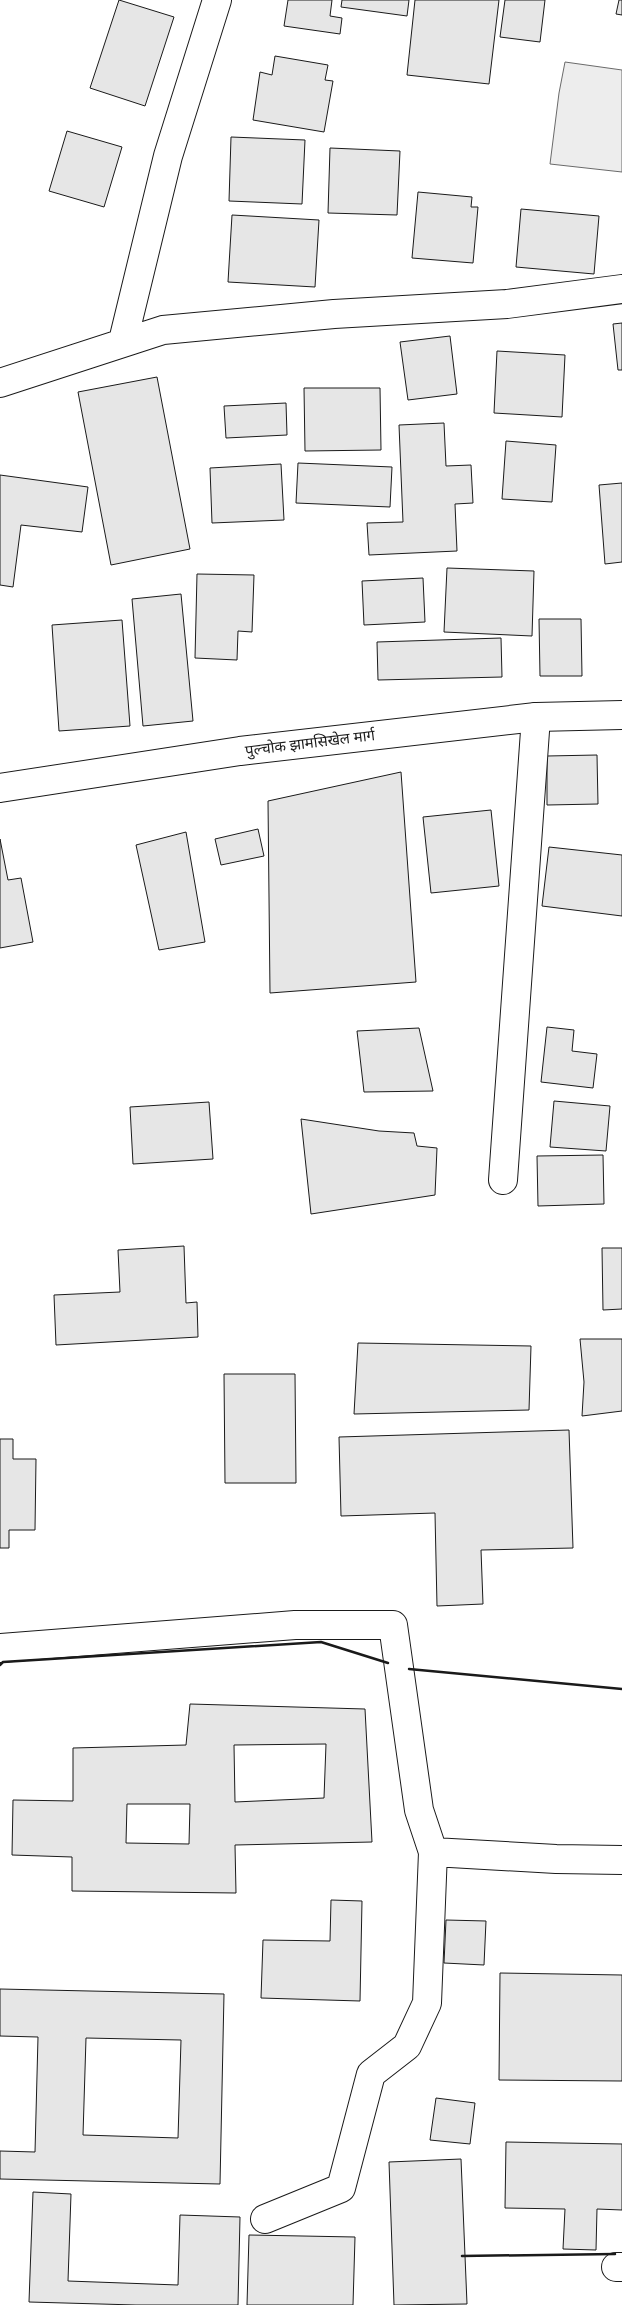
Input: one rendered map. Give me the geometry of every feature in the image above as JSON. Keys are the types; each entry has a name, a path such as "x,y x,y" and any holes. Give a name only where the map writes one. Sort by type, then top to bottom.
{"street":[{"path":"123,341 168,156 217,0"},
{"path":"0,383 123,341 172,329 334,314 507,304 622,289"},
{"name":"पुल्चोक झामसिखेल मार्ग","path":"0,788 240,751 536,717 622,715"},
{"path":"503,1180 536,717"},
{"path":"0,1648 295,1625 393,1625 419,1810 433,1852 427,2003 407,2046 371,2074 341,2188 265,2219"},
{"path":"433,1852 556,1859 622,1860"}],"shaded area":[{"path":"565,62 622,70 622,172 550,164"}],"building":[{"path":"119,0 174,17 145,106 90,88"},
{"path":"288,0 332,0 330,16 342,18 340,34 284,26"},
{"path":"342,0 409,0 407,16 341,7"},
{"path":"415,0 499,0 489,84 407,75"},
{"path":"505,0 545,0 540,42 500,37"},
{"path":"619,0 622,0 622,15 616,14"},
{"path":"275,56 328,65 325,80 333,81 324,132 253,120 260,72 272,75"},
{"path":"67,131 122,147 104,207 49,191"},
{"path":"231,137 305,140 302,204 229,201"},
{"path":"330,148 400,151 397,215 328,213"},
{"path":"418,192 472,197 471,207 478,207 473,263 412,258"},
{"path":"521,209 599,216 594,274 516,267"},
{"path":"232,215 319,220 315,287 228,282"},
{"path":"622,323 622,370 618,370 613,324"},
{"path":"450,336 457,394 408,400 400,342"},
{"path":"497,351 565,355 562,417 494,413"},
{"path":"157,377 190,549 111,565 78,392"},
{"path":"304,388 380,388 381,450 305,451"},
{"path":"286,403 287,435 226,438 224,406"},
{"path":"444,423 446,466 471,465 473,503 455,504 457,551 369,555 367,523 403,522 399,425"},
{"path":"506,441 556,445 552,502 502,499"},
{"path":"298,463 392,467 390,507 296,503"},
{"path":"281,464 284,520 212,523 210,468"},
{"path":"0,475 88,487 82,532 21,525 13,587 0,585"},
{"path":"622,483 622,562 605,564 599,485"},
{"path":"447,568 534,571 532,636 444,632"},
{"path":"197,574 254,575 252,632 238,631 237,660 195,658"},
{"path":"423,578 425,622 364,625 362,581"},
{"path":"181,594 193,721 143,726 132,599"},
{"path":"539,619 581,619 582,676 540,676"},
{"path":"122,620 130,726 59,731 52,625"},
{"path":"501,638 502,677 378,680 377,642"},
{"path":"597,755 598,804 547,805 547,756"},
{"path":"401,772 416,982 270,993 268,801"},
{"path":"491,810 499,886 431,893 423,817"},
{"path":"258,829 264,856 221,865 215,839"},
{"path":"186,832 205,942 159,950 136,845"},
{"path":"0,839 8,880 21,878 33,942 0,948"},
{"path":"549,847 622,855 622,916 542,906"},
{"path":"547,1027 574,1030 572,1051 597,1054 593,1088 541,1082"},
{"path":"419,1028 433,1091 364,1092 357,1031"},
{"path":"554,1101 610,1106 606,1151 550,1147"},
{"path":"209,1102 213,1159 133,1164 130,1107"},
{"path":"301,1119 379,1131 414,1133 417,1146 437,1148 435,1195 311,1214"},
{"path":"603,1155 604,1204 538,1206 537,1156"},
{"path":"184,1246 186,1303 197,1302 198,1337 56,1345 54,1295 120,1292 118,1250"},
{"path":"602,1248 622,1248 622,1309 603,1310"},
{"path":"580,1339 622,1339 622,1411 582,1416 584,1382"},
{"path":"358,1343 531,1346 529,1410 354,1414"},
{"path":"224,1374 295,1374 296,1483 225,1483"},
{"path":"569,1430 573,1548 481,1550 483,1604 437,1606 435,1513 341,1516 339,1437"},
{"path":"0,1439 13,1439 13,1459 36,1459 35,1530 9,1530 9,1548 0,1548"},
{"path":"190,1704 365,1709 372,1842 235,1845 236,1893 72,1891 72,1857 12,1855 13,1800 73,1801 73,1748 186,1745","holes":["326,1744 324,1798 235,1802 234,1745","127,1804 190,1804 189,1844 126,1843"]},
{"path":"331,1900 362,1901 360,2001 261,1998 263,1940 330,1941"},
{"path":"446,1920 486,1921 484,1965 444,1963"},
{"path":"500,1973 622,1975 622,2081 499,2080"},
{"path":"0,1989 224,1994 220,2184 0,2179 0,2151 35,2152 38,2037 0,2036","holes":["86,2038 181,2040 178,2138 83,2135"]},
{"path":"436,2098 475,2103 470,2144 430,2140"},
{"path":"506,2142 622,2144 622,2210 597,2209 596,2250 563,2249 565,2209 505,2208"},
{"path":"461,2159 467,2304 394,2305 389,2162"},
{"path":"33,2192 71,2194 68,2281 178,2285 180,2215 240,2217 238,2305 29,2302"},
{"path":"249,2235 355,2237 353,2305 247,2305"}],"wall":[{"path":"0,1665 3,1662 321,1642 388,1663"},
{"path":"409,1669 622,1689"},
{"path":"462,2256 615,2254"}]}
